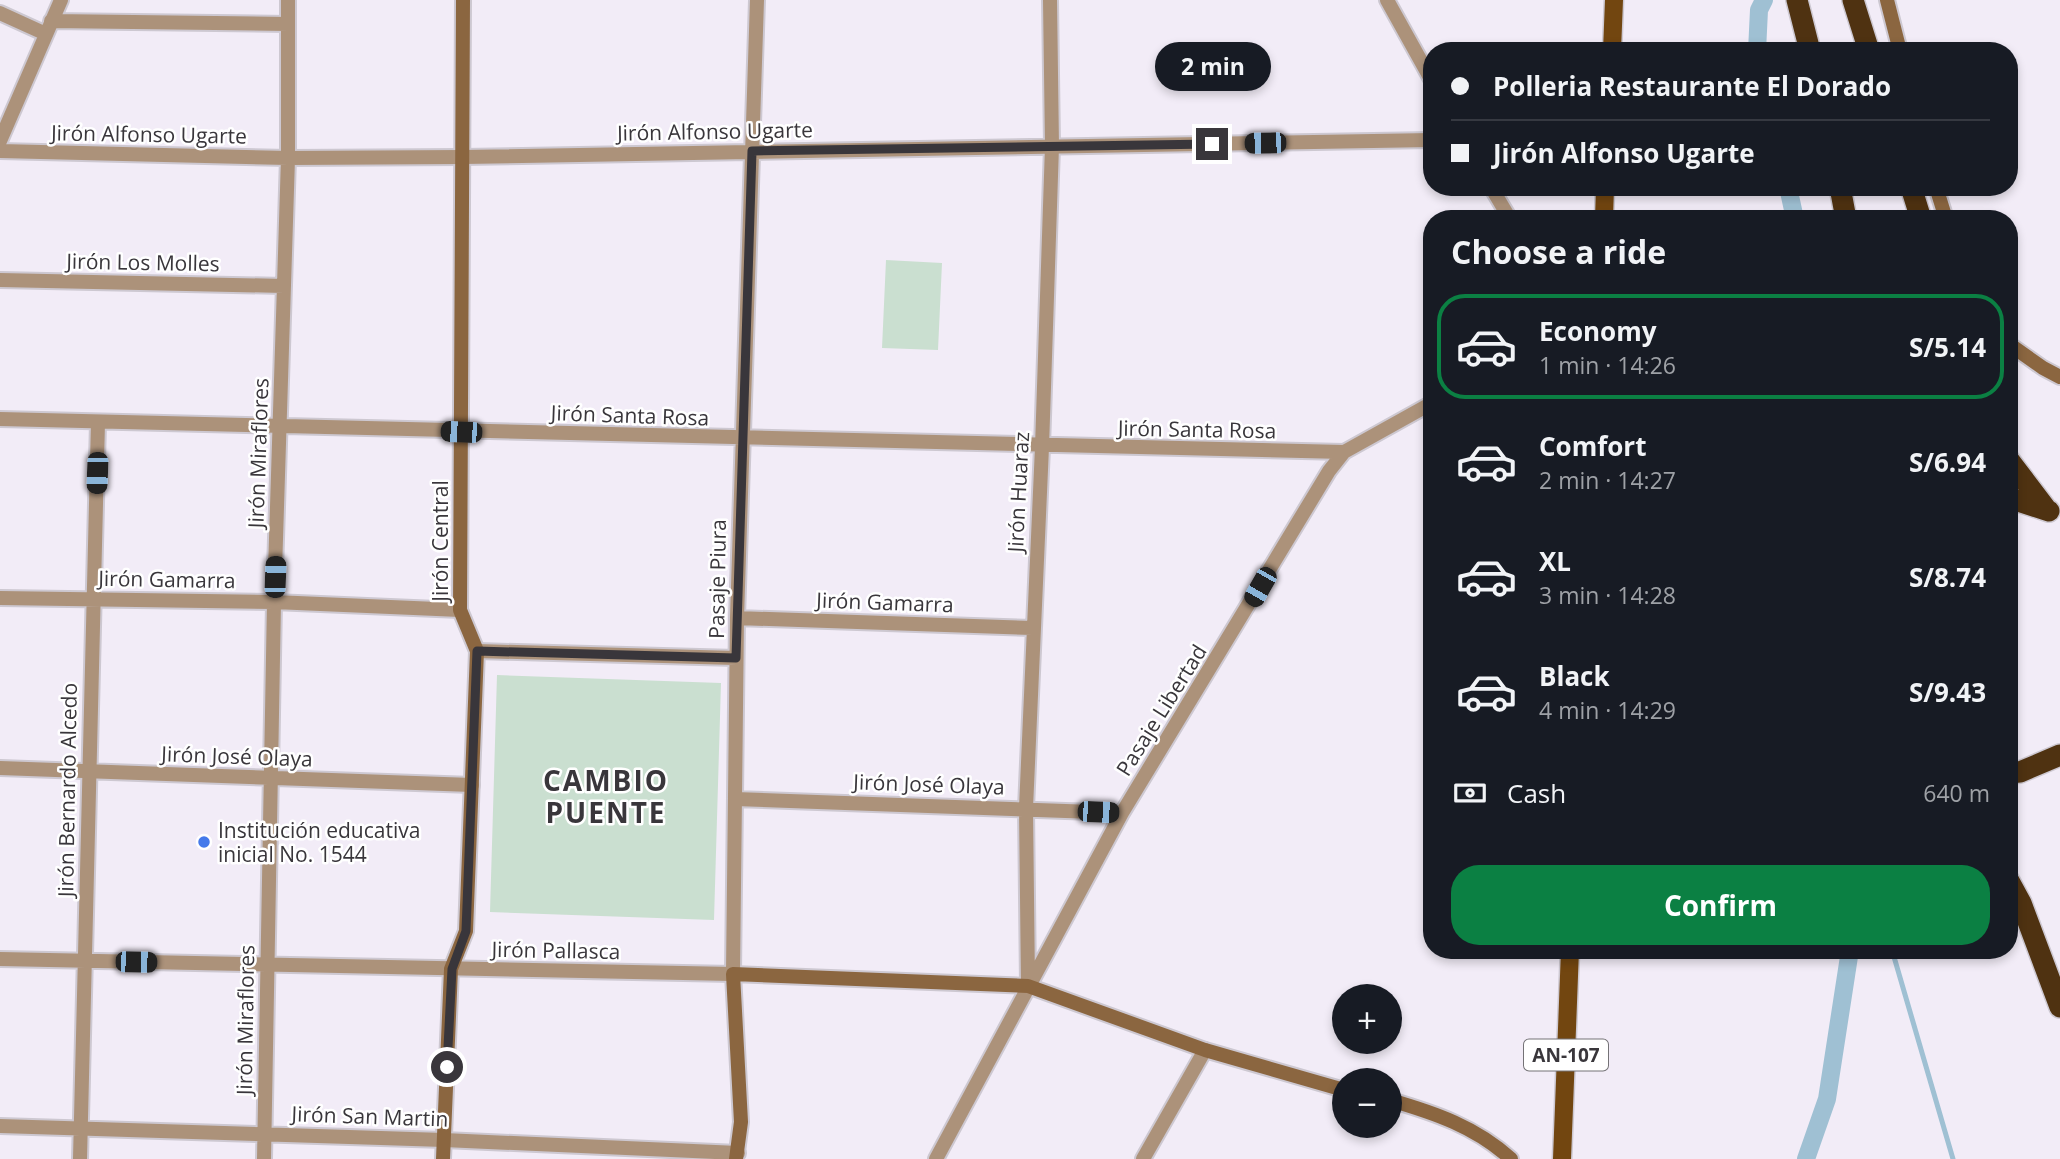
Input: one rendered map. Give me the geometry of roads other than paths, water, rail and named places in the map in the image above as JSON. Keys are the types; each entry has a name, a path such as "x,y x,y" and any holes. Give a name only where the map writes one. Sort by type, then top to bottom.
{"highway":[{"path":"1797,0 1809,42"},
{"path":"1853,0 1866,42"},
{"path":"2018,471 2054,513"},
{"path":"2018,501 2054,513"},
{"path":"2018,772 2060,755"},
{"path":"2018,898 2060,1007"}],"main road":[{"path":"1612,42 1614,0"},
{"name":"AN-107","path":"1562,1159 1570,959"}],"street":[{"path":"0,141 61,0"},
{"name":"Jirón Miraflores","path":"264,1159 274,602 288,158 288,0"},
{"name":"Jirón Central","path":"443,1159 452,969 466,931 477,651 460,610 463,0"},
{"name":"Pasaje Piura","path":"737,1156 741,1122 733,974 736,658 757,0"},
{"name":"Jirón Huaraz","path":"1028,986 1026,808 1052,146 1050,0"},
{"path":"1387,0 1423,65"},
{"path":"1887,0 1898,42"},
{"path":"0,13 49,28 288,24"},
{"name":"Jirón Alfonso Ugarte","path":"0,151 288,158 463,157 1423,140"},
{"name":"Jirón Los Molles","path":"0,280 284,286"},
{"path":"2018,350 2060,377"},
{"name":"Pasaje Libertad","path":"936,1159 1122,813 1313,495 1344,453 1423,408"},
{"name":"Jirón Santa Rosa","path":"0,419 1344,453"},
{"name":"Jirón Bernardo Alcedo","path":"80,1159 98,422"},
{"name":"Jirón Gamarra","path":"0,598 274,602 460,610"},
{"name":"Jirón Gamarra","path":"737,618 1032,628"},
{"path":"477,651 736,658"},
{"name":"Jirón José Olaya","path":"0,768 472,785"},
{"name":"Jirón José Olaya","path":"735,799 1122,813"},
{"name":"Jirón Pallasca","path":"0,959 733,974 1028,986 1205,1050 1332,1087"},
{"path":"1143,1159 1205,1050"},
{"path":"1402,1104 1456,1121 1511,1159"},
{"name":"Jirón San Martin","path":"0,1126 444,1140 737,1156"}],"waterway":[{"path":"1757,42 1759,10 1764,0"},
{"path":"1790,196 1793,210"},
{"path":"1806,1159 1827,1099 1849,959"},
{"path":"1895,959 1953,1159"}],"place":[{"name":"Institución educativa inicial No. 1544","path":"204,842"}],"district":[{"name":"CAMBIO PUENTE","path":"606,796"}]}
